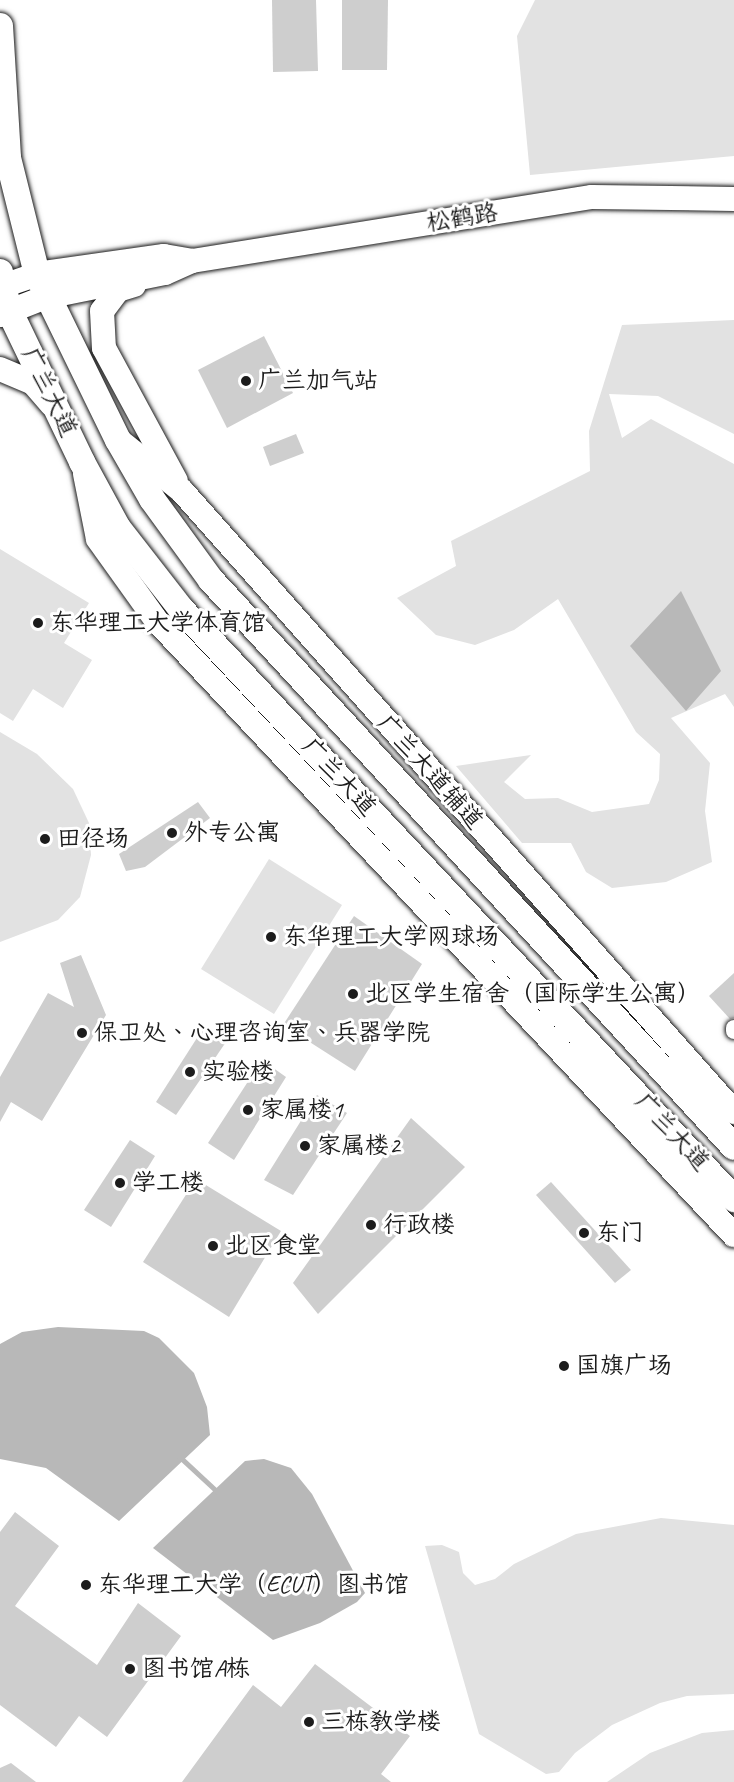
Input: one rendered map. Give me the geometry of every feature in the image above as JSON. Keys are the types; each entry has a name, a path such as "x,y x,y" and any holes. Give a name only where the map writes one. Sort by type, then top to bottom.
{"main road":[{"name":"广兰大道","path":"0,26 8,158 42,286 118,440 152,499 211,580 730,1126"},
{"name":"松鹤路","path":"42,286 165,273 192,261 592,197 734,199"},
{"name":"松鹤路","path":"42,286 164,256 192,261"},
{"path":"139,456 89,356 92,314 99,301 165,273"},
{"path":"2,294 42,286"},
{"path":"118,291 102,311 104,348 182,491"},
{"name":"广兰大道","path":"2,294 82,462 118,528 181,609 734,1199"},
{"path":"0,369 33,383 59,413"},
{"name":"广兰大道辅道","path":"118,440 182,491 730,1126"},
{"path":"82,462 98,539 156,620 734,1235"}],"shaded area":[{"path":"535,0 734,0 734,156 530,175 517,36"},
{"path":"734,320 734,434 658,396 609,394 622,438 651,419 734,464 734,707 725,694 671,718 710,763 705,811 712,862 666,882 612,888 586,872 571,843 522,843 456,766 531,755 504,782 525,799 558,798 592,812 649,804 659,780 660,754 636,732 558,599 514,630 475,645 436,635 397,598 456,566 451,541 590,471 589,431 622,325"},
{"name":"东华理工大学体育馆","path":"0,549 89,603 64,643 92,660 63,708 33,689 13,721 0,713"},
{"path":"681,591 721,671 686,711 630,646"},
{"name":"田径场","path":"0,732 37,754 73,789 89,823 91,855 80,897 58,920 0,942"},
{"name":"东华理工大学网球场","path":"269,859 342,905 274,1014 201,969"},
{"path":"58,1327 144,1331 159,1338 194,1373 207,1407 210,1435 119,1521 46,1468 0,1459 0,1344 22,1332"},
{"path":"264,1459 291,1468 312,1494 365,1593 357,1602 320,1623 273,1640 153,1548 245,1461"},
{"path":"661,1518 734,1525 734,1694 687,1696 660,1703 612,1725 575,1753 559,1772 546,1774 479,1734 425,1546 442,1545 459,1552 463,1573 475,1585 495,1579 514,1564 576,1534"},
{"path":"734,1730 734,1782 607,1782 650,1753 702,1733"}],"building":[{"path":"272,0 316,0 318,71 273,72"},
{"path":"342,0 388,0 387,70 342,70"},
{"name":"广兰加气站","path":"264,336 293,393 227,428 198,370"},
{"name":"广兰加气站","path":"296,434 304,453 270,466 263,447"},
{"name":"外专公寓","path":"198,802 210,818 145,867 126,871 119,854"},
{"name":"北区学生宿舍（国际学生公寓）","path":"354,916 422,964 355,1071 283,1025"},
{"path":"81,955 106,1015 42,1121 11,1102 0,1122 0,1077 48,993 74,1007 60,963"},
{"path":"734,973 734,1018 730,1019 709,996"},
{"name":"实验楼","path":"204,1027 226,1042 176,1115 156,1102"},
{"name":"家属楼1","path":"262,1060 286,1077 234,1160 208,1143"},
{"name":"家属楼2","path":"317,1095 347,1113 293,1195 264,1180"},
{"name":"行政楼","path":"411,1118 465,1167 318,1314 293,1283"},
{"name":"学工楼","path":"130,1140 155,1156 111,1227 84,1210"},
{"name":"北区食堂","path":"196,1179 281,1231 229,1317 143,1262"},
{"name":"东门","path":"551,1182 631,1270 615,1283 536,1195"},
{"path":"15,1512 59,1546 15,1606 97,1665 138,1603 181,1636 107,1737 79,1716 56,1747 0,1705 0,1532"},
{"name":"三栋教学楼","path":"315,1664 410,1736 381,1774 391,1782 182,1782 253,1685 281,1707"},
{"path":"11,1763 36,1782 0,1782 0,1768"}],"waterway":[{"path":"179,1456 219,1493"}],"place":[{"name":"广兰加气站","path":"246,381"},
{"name":"东华理工大学体育馆","path":"38,623"},
{"name":"外专公寓","path":"172,833"},
{"name":"田径场","path":"45,839"},
{"name":"东华理工大学网球场","path":"271,937"},
{"name":"北区学生宿舍（国际学生公寓）","path":"353,994"},
{"name":"保卫处、心理咨询室、兵器学院","path":"82,1033"},
{"name":"实验楼","path":"190,1072"},
{"name":"家属楼1","path":"248,1110"},
{"name":"家属楼2","path":"305,1146"},
{"name":"学工楼","path":"120,1183"},
{"name":"行政楼","path":"371,1225"},
{"name":"东门","path":"584,1233"},
{"name":"北区食堂","path":"213,1246"},
{"name":"国旗广场","path":"564,1366"},
{"name":"东华理工大学（ECUT）图书馆","path":"86,1585"},
{"name":"图书馆A栋","path":"130,1669"},
{"name":"三栋教学楼","path":"309,1722"}]}
